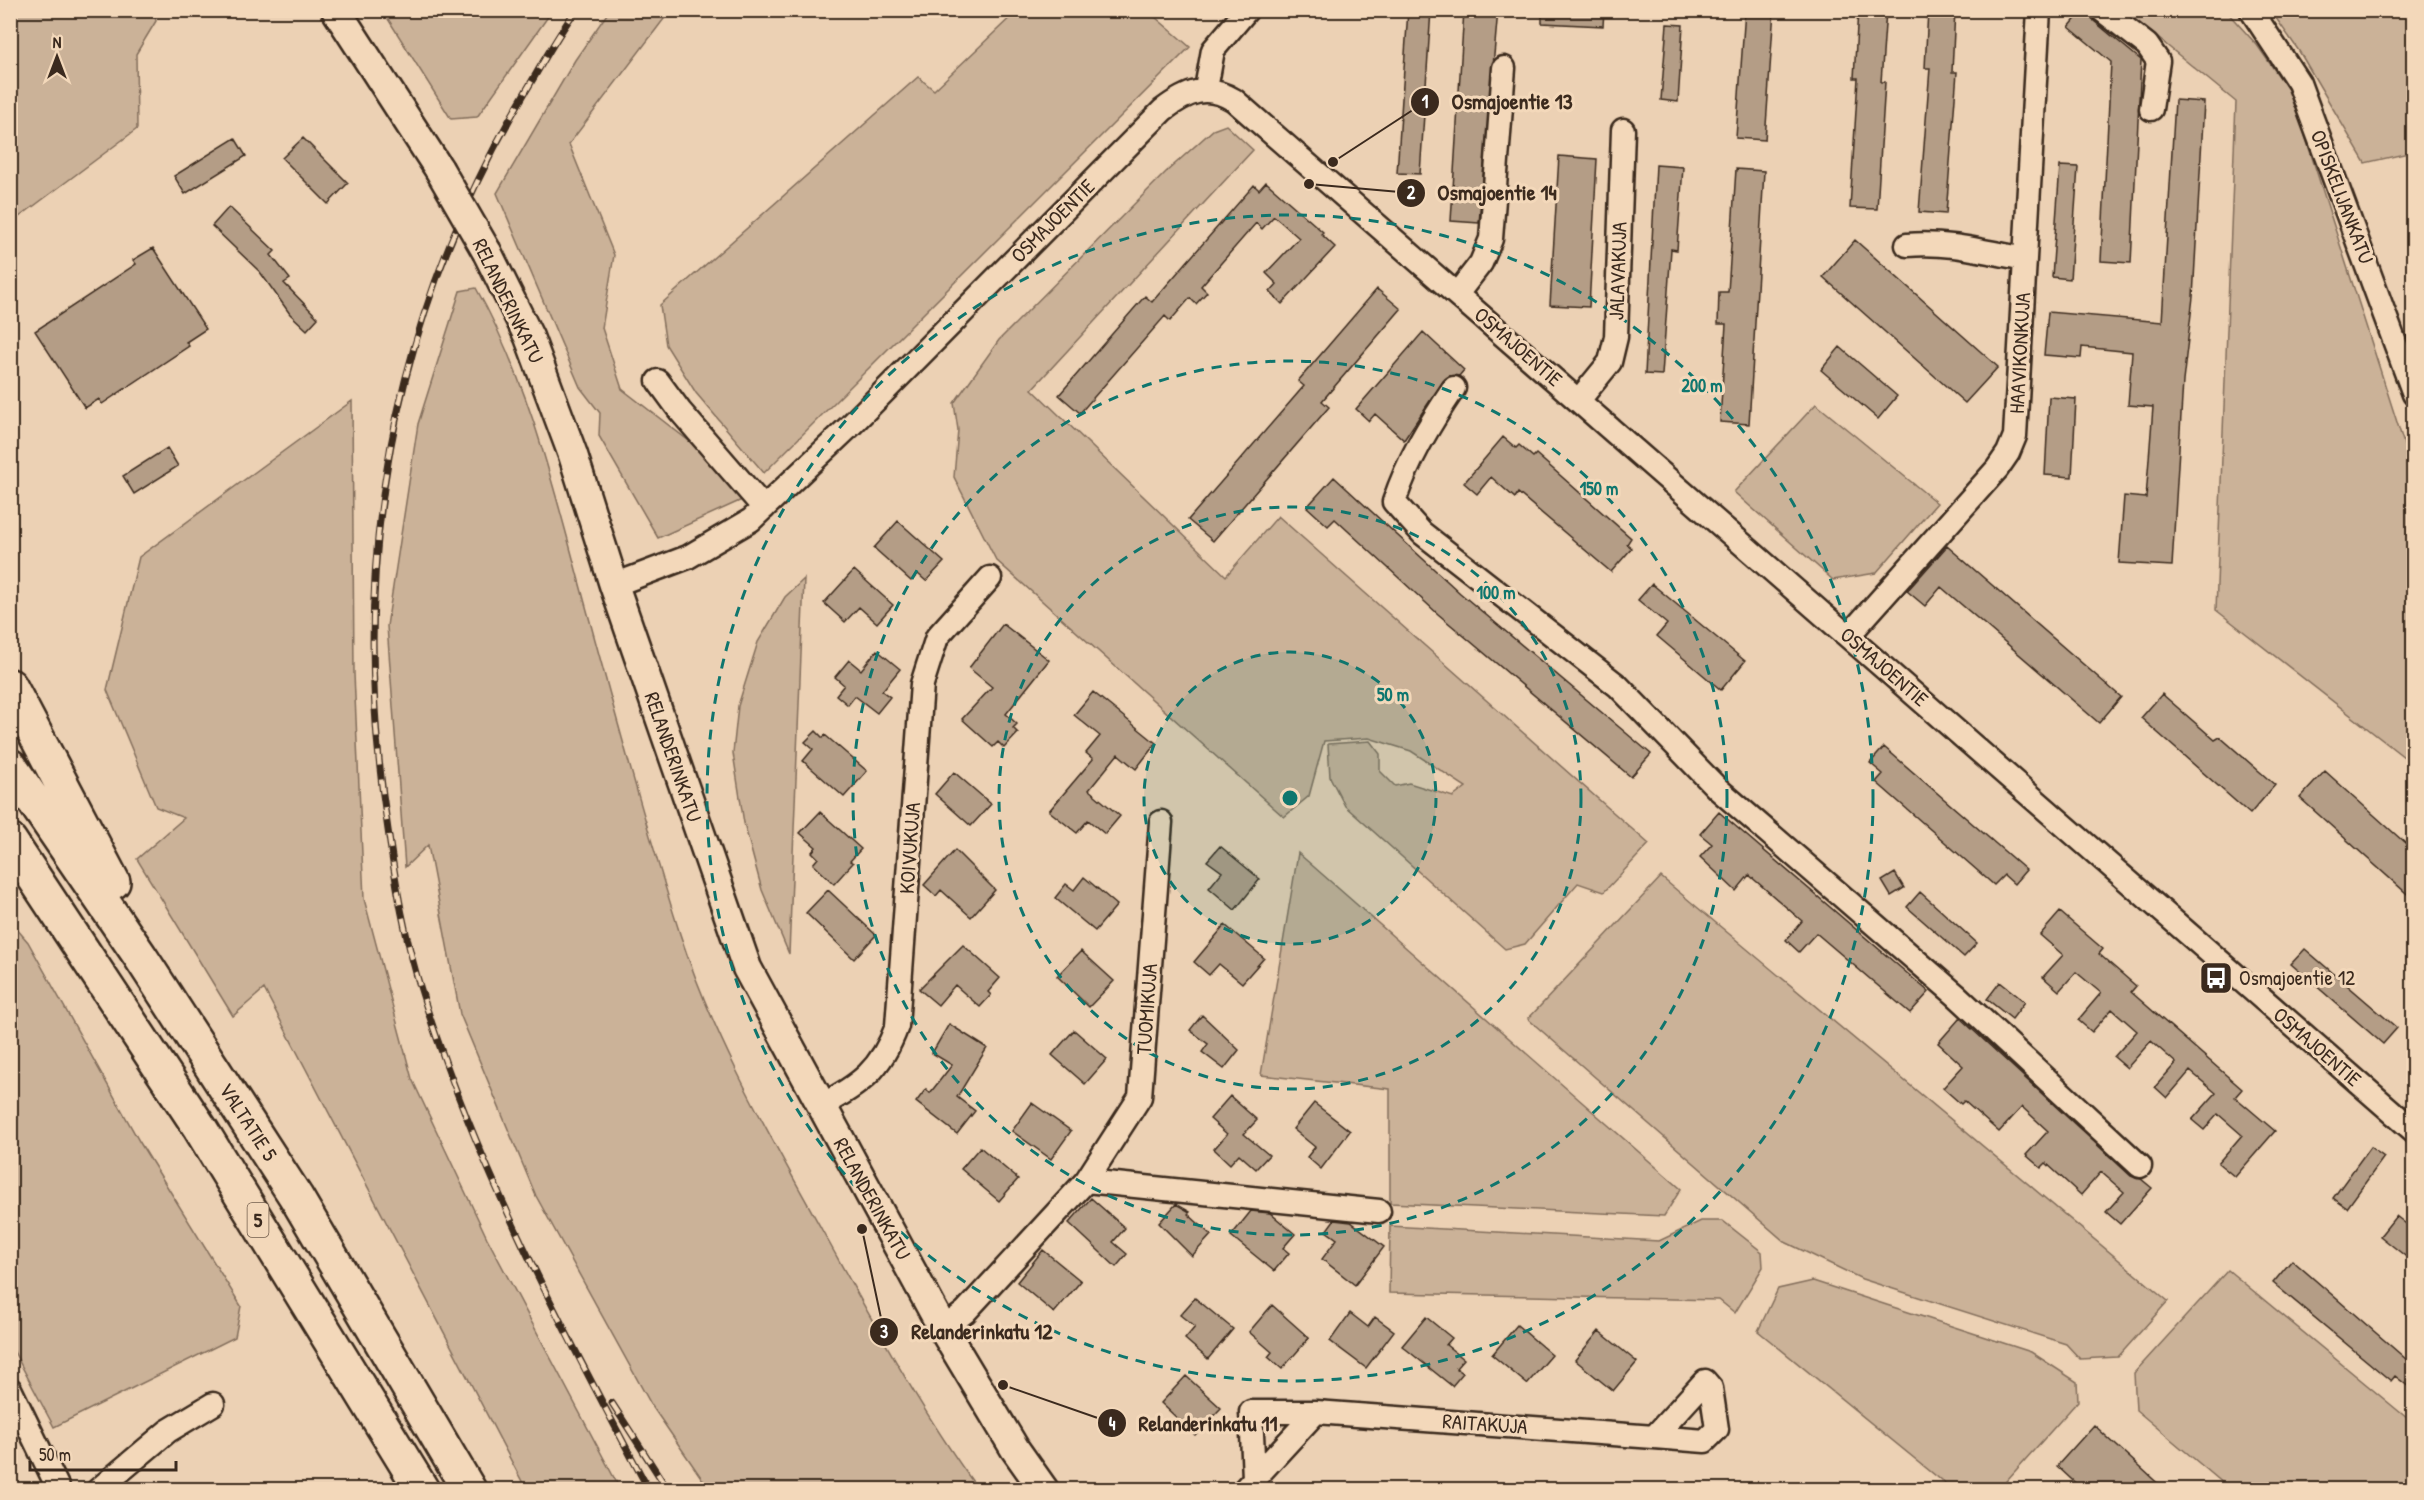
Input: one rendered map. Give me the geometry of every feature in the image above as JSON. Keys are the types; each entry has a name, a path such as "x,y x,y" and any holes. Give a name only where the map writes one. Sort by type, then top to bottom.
{"highway":[{"path":"10,686 57,779 134,920 140,956"},
{"name":"VALTATIE 5","path":"10,766 140,956 296,1197 469,1490"},
{"name":"VALTATIE 5","path":"10,841 206,1138 422,1490"}],"main road":[{"name":"RELANDERINKATU","path":"336,10 439,168 487,252 529,337 573,455 614,585 747,968 820,1106 944,1329 1015,1449 1044,1490"}],"street":[{"path":"1206,89 1213,50 1247,10"},
{"name":"HAAVIKONKUJA","path":"1849,635 2008,453 2015,436 2039,10"},
{"path":"2102,10 2147,45 2158,61 2151,109"},
{"name":"OPISKELIJANKATU","path":"2251,10 2299,83 2414,394"},
{"path":"1457,294 1481,263 1491,239 1504,68"},
{"name":"OSMAJOENTIE","path":"614,585 688,557 752,520 850,426 1162,110 1178,98 1206,89 1221,92 1234,100 1849,635 2414,1131"},
{"name":"JALAVAKUJA","path":"1579,400 1610,362 1616,337 1623,130"},
{"path":"1907,245 1924,243 1961,247 2025,259"},
{"path":"658,381 680,411 764,508"},
{"path":"1454,388 1421,436 1394,502 1422,533 1618,686 1707,788 1956,995 2140,1166"},
{"name":"KOIVUKUJA","path":"820,1106 859,1084 874,1070 888,1052 897,1026 922,684 937,637 990,579"},
{"name":"TUOMIKUJA","path":"944,1329 965,1312 1086,1181 1140,1097 1161,822"},
{"path":"1086,1181 1379,1211"},
{"path":"10,1389 59,1490"},
{"path":"98,1490 168,1431 213,1404"},
{"name":"RAITAKUJA","path":"1249,1484 1251,1412 1316,1412 1654,1437"},
{"name":"RAITAKUJA","path":"1249,1484 1316,1412"}],"shaded area":[{"path":"11,10 154,11 156,21 136,54 137,129 11,223"},
{"path":"383,11 552,11 477,117 451,119"},
{"path":"609,11 670,11 569,144 614,255 602,328 622,389 738,479 744,499 658,538 599,436 600,413 580,387 497,193 575,60"},
{"path":"1017,11 1148,11 1190,47 764,473 696,393 666,345 660,305 918,77 934,90"},
{"path":"2125,11 2226,11 2257,45 2292,95 2413,472 2413,764 2216,610 2236,102"},
{"path":"2271,11 2413,11 2413,152 2365,163 2299,51"},
{"path":"1226,125 1253,150 1032,389 1226,576 1278,516 1649,844 1604,892 1578,883 1525,944 1505,949 1345,806 1330,777 1328,744 1370,741 1380,754 1380,771 1395,786 1409,783 1453,797 1466,787 1411,751 1369,738 1324,741 1309,796 1284,817 996,560 954,477 958,430 954,403 999,340 1166,172 1213,130"},
{"path":"476,288 511,361 538,437 654,849 680,934 709,1011 763,1122 877,1329 936,1427 978,1489 709,1489 652,1406 536,1196 460,1014 428,845 405,867 387,626 418,424 460,291"},
{"path":"352,401 354,674 364,899 412,1079 487,1238 620,1489 526,1489 264,989 233,1016 137,859 184,818 156,807 107,690 139,557"},
{"path":"1816,404 1937,503 1876,573 1833,580 1734,492"},
{"path":"804,579 789,954 762,890 744,823 733,753 738,706 758,642 785,597"},
{"path":"1298,853 1681,1189 1664,1216 1390,1203 1390,1089 1261,1075"},
{"path":"1661,877 2168,1301 2118,1357 2080,1359 2066,1344 1862,1279 1785,1242 1528,1019"},
{"path":"10,921 28,942 139,1141 241,1306 235,1337 54,1427 11,1346"},
{"path":"1701,1221 1723,1221 1762,1252 1763,1267 1735,1313 1719,1300 1389,1293 1390,1226 1659,1241"},
{"path":"2228,1270 2413,1423 2413,1489 2230,1489 2136,1410 2134,1373"},
{"path":"1813,1281 2031,1352 2077,1382 2078,1401 1999,1489 1952,1489 1758,1331 1778,1289"}],"building":[{"path":"1408,10 1431,10 1420,174 1397,173"},
{"path":"1464,10 1498,10 1479,223 1451,221"},
{"path":"1542,10 1604,10 1603,26 1542,23"},
{"path":"1745,10 1774,10 1765,140 1736,138"},
{"path":"1858,10 1886,10 1881,82 1885,82 1877,209 1850,208 1858,78 1854,78"},
{"path":"1928,10 1955,10 1952,72 1957,72 1946,214 1919,212 1930,68 1925,68"},
{"path":"2083,10 2089,10 2094,21 2141,60 2131,263 2101,261 2111,62 2069,27"},
{"path":"1667,24 1683,25 1678,102 1661,100"},
{"path":"2175,100 2204,102 2193,297 2183,381 2172,566 2119,563 2124,496 2146,498 2153,407 2128,405 2132,352 2082,347 2081,358 2044,355 2048,312 2162,322"},
{"path":"235,138 246,156 185,194 174,176"},
{"path":"303,138 348,183 328,204 282,158"},
{"path":"1559,156 1597,159 1589,307 1550,305"},
{"path":"1656,165 1683,167 1677,250 1671,249 1662,375 1645,374"},
{"path":"2060,166 2078,167 2070,279 2052,277"},
{"path":"1736,169 1764,171 1749,424 1720,422 1726,324 1718,324 1719,292 1728,292"},
{"path":"1266,182 1323,232 1321,234 1335,247 1282,304 1270,292 1277,284 1266,273 1299,238 1274,216 1262,229 1256,223 1201,286 1207,292 1196,304 1190,298 1170,321 1165,316 1080,413 1059,395 1145,296 1152,302 1254,185 1259,190"},
{"path":"229,207 275,251 271,255 290,279 284,283 318,318 307,330 290,314 260,272 212,226"},
{"path":"1855,240 1998,367 1965,403 1823,277"},
{"path":"153,248 206,329 186,342 189,346 102,404 99,399 85,408 35,331 136,264 133,260"},
{"path":"1377,289 1401,309 1322,401 1329,407 1213,541 1188,520 1304,386 1298,381"},
{"path":"1423,332 1464,370 1459,376 1449,376 1443,381 1404,440 1375,414 1369,421 1356,409"},
{"path":"1840,347 1897,396 1878,419 1821,370"},
{"path":"2049,397 2076,399 2072,477 2045,475"},
{"path":"1503,437 1516,448 1519,445 1533,457 1536,454 1631,538 1627,544 1632,548 1611,572 1518,493 1515,498 1491,477 1477,494 1464,483"},
{"path":"167,448 178,466 134,494 123,476"},
{"path":"1334,477 1460,593 1651,754 1631,777 1438,614 1335,519 1328,526 1307,507"},
{"path":"898,521 944,562 926,581 918,574 911,581 874,548"},
{"path":"1947,546 2121,697 2099,723 1941,587 1925,606 1907,591"},
{"path":"854,570 893,605 877,623 859,607 845,622 824,603"},
{"path":"1652,584 1745,661 1721,690 1657,636 1667,624 1638,600"},
{"path":"1003,624 1049,660 1006,714 1017,724 1013,728 1018,733 1004,748 998,742 993,747 962,719 992,687 969,668"},
{"path":"877,650 900,669 882,691 890,697 877,713 855,696 848,705 836,695 844,685 835,677 849,660 861,670"},
{"path":"1093,692 1156,743 1136,769 1118,754 1089,790 1120,816 1105,834 1088,820 1077,833 1049,811 1093,759 1086,753 1100,736 1074,715"},
{"path":"2162,694 2215,740 2220,737 2275,785 2250,814 2141,718"},
{"path":"816,731 823,738 825,735 867,771 844,797 803,761 813,749 805,742"},
{"path":"1884,747 2026,870 2014,884 2004,875 1994,885 1876,782 1883,774 1870,763"},
{"path":"2325,771 2414,851 2414,900 2300,798"},
{"path":"954,772 991,804 971,826 935,794"},
{"path":"820,812 861,849 850,861 853,863 834,884 813,864 818,858 812,852 816,847 800,833"},
{"path":"1719,812 1929,992 1910,1013 1816,933 1799,952 1786,940 1802,921 1749,875 1736,891 1700,857 1712,844 1700,834"},
{"path":"1220,846 1260,879 1235,910 1209,888 1222,872 1207,861"},
{"path":"955,850 995,890 971,917 941,890 936,896 924,885"},
{"path":"1895,873 1904,888 1891,896 1882,881"},
{"path":"1084,877 1117,905 1095,931 1055,898 1066,884 1074,890"},
{"path":"828,890 876,935 854,959 806,913"},
{"path":"1920,892 1977,943 1964,957 1907,907"},
{"path":"2060,912 2103,949 2099,954 2136,986 2131,992 2242,1089 2235,1097 2275,1131 2235,1177 2218,1163 2242,1135 2218,1114 2204,1130 2192,1120 2216,1093 2190,1071 2167,1098 2155,1087 2176,1063 2151,1041 2127,1068 2114,1057 2137,1031 2112,1009 2092,1032 2078,1020 2101,993 2076,972 2059,991 2043,977 2063,955 2040,935"},
{"path":"1225,925 1264,958 1242,983 1219,964 1209,975 1194,962"},
{"path":"963,945 1000,978 988,992 991,995 980,1007 955,985 938,1005 919,989"},
{"path":"2305,949 2397,1028 2383,1044 2291,964"},
{"path":"1081,951 1114,981 1089,1007 1057,976"},
{"path":"2000,982 2025,1002 2012,1019 1987,999"},
{"path":"1202,1015 1239,1050 1224,1069 1202,1052 1208,1044 1190,1030"},
{"path":"1960,1018 2131,1176 2141,1179 2152,1188 2120,1224 2106,1212 2124,1192 2101,1172 2081,1195 2046,1163 2041,1168 2026,1155 2048,1131 2022,1107 1999,1132 1964,1101 1961,1104 1943,1088 1963,1066 1938,1043"},
{"path":"949,1024 987,1048 957,1097 975,1111 957,1134 916,1102 926,1089 930,1093 952,1065 932,1053"},
{"path":"1074,1030 1107,1059 1085,1084 1052,1055"},
{"path":"1230,1096 1257,1120 1244,1134 1269,1155 1256,1169 1239,1154 1230,1164 1214,1149 1227,1134 1210,1119"},
{"path":"1032,1103 1071,1131 1051,1159 1012,1131"},
{"path":"1314,1103 1350,1131 1321,1169 1307,1157 1315,1147 1293,1129"},
{"path":"980,1147 1018,1179 999,1201 961,1169"},
{"path":"2370,1147 2384,1157 2347,1208 2333,1198"},
{"path":"1091,1198 1125,1228 1113,1242 1127,1254 1116,1267 1069,1223"},
{"path":"1176,1204 1190,1212 1188,1214 1211,1235 1192,1256 1159,1223"},
{"path":"1251,1211 1270,1213 1295,1234 1283,1248 1289,1253 1274,1271 1231,1236"},
{"path":"2396,1216 2414,1230 2414,1263 2380,1236"},
{"path":"1334,1220 1351,1222 1384,1247 1355,1285 1322,1259 1337,1239 1326,1231"},
{"path":"1043,1250 1081,1281 1054,1313 1017,1282"},
{"path":"2292,1260 2414,1366 2414,1391 2395,1376 2391,1381 2273,1283"},
{"path":"1195,1298 1233,1329 1208,1359 1185,1339 1195,1327 1180,1315"},
{"path":"1272,1305 1309,1338 1282,1369 1268,1357 1272,1352 1249,1332"},
{"path":"1350,1313 1368,1327 1375,1317 1394,1331 1366,1368 1330,1341"},
{"path":"1426,1317 1452,1338 1446,1345 1464,1359 1456,1368 1463,1373 1452,1386 1402,1346"},
{"path":"1517,1325 1552,1355 1527,1384 1492,1355"},
{"path":"1599,1331 1637,1362 1613,1391 1575,1360"},
{"path":"1186,1376 1221,1408 1195,1435 1161,1403"},
{"path":"2094,1425 2165,1490 2083,1490 2057,1466"}],"railway":[{"path":"576,10 526,91 479,178 441,267 411,357 390,448 378,541 373,636 377,732 388,830 402,912 416,973 444,1057 468,1121 523,1246 649,1490"},
{"path":"612,1403 668,1490"}],"place":[{"name":"Osmajoentie 13","path":"1333,162"},
{"name":"Osmajoentie 14","path":"1309,184"},
{"name":"Osmajoentie 12","path":"2216,978"},
{"name":"Relanderinkatu 12","path":"862,1229"},
{"name":"Relanderinkatu 11","path":"1003,1385"}]}
